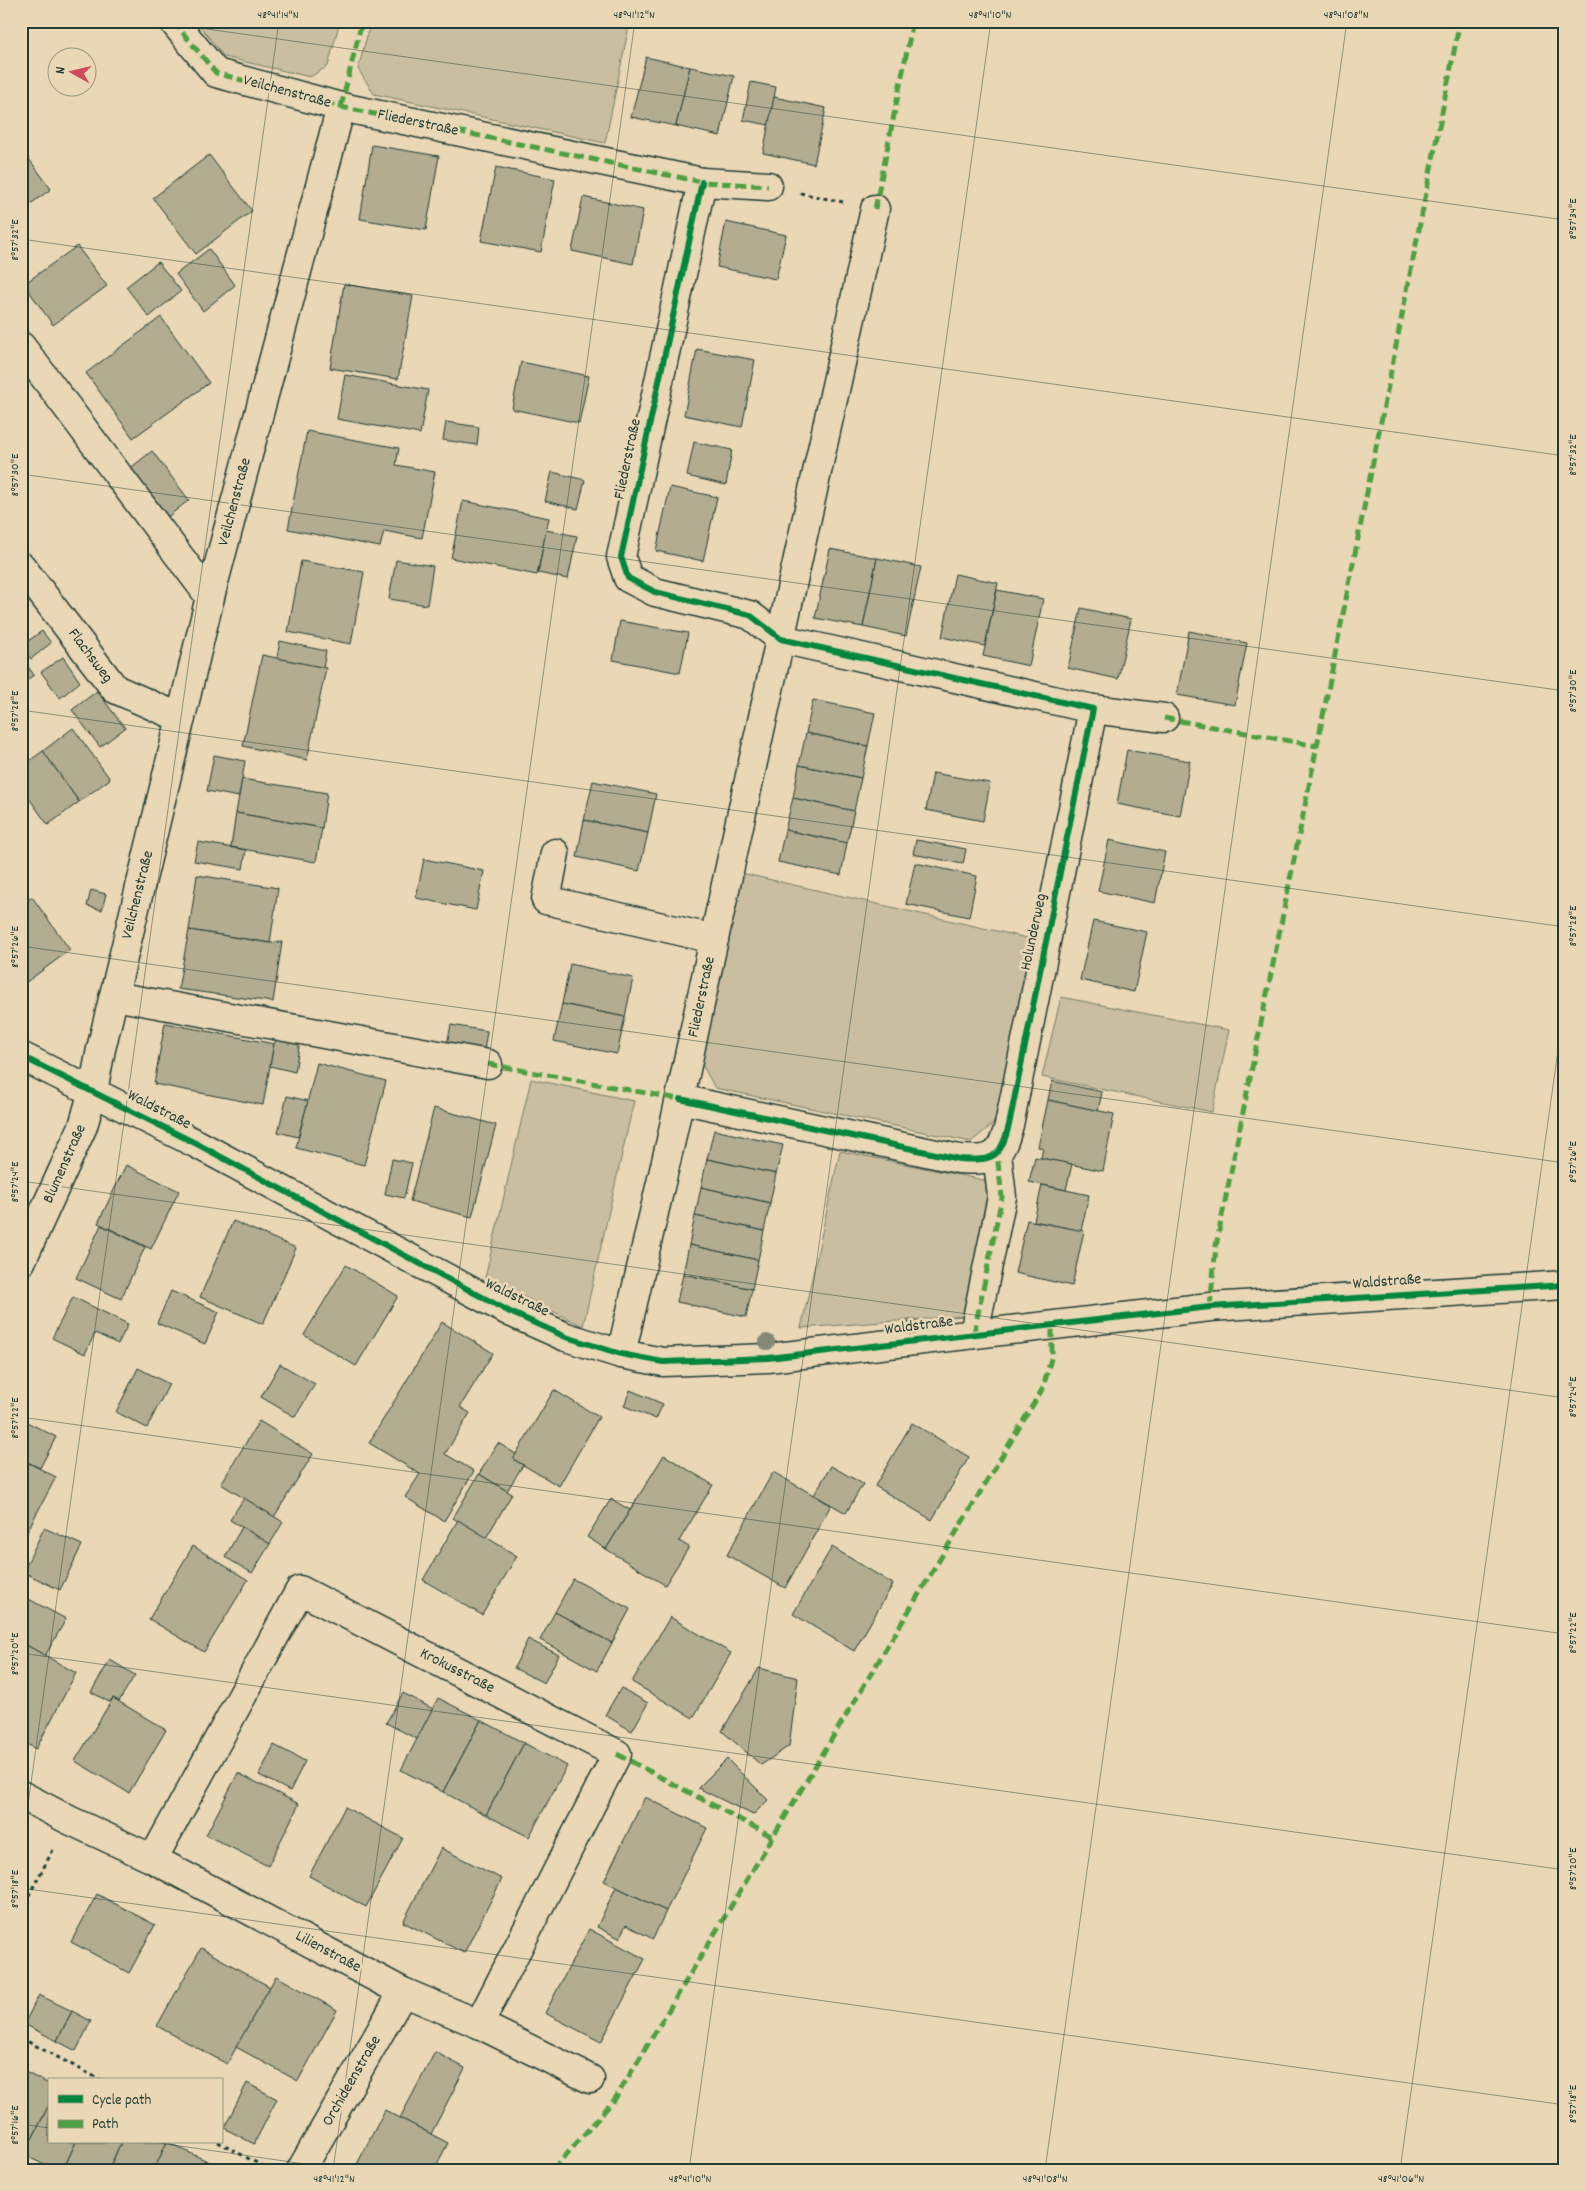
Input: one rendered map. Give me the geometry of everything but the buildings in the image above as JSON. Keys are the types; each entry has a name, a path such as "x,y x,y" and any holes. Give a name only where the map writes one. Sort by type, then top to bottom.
{"street":[{"name":"Veilchenstraße","path":"93,1091 210,597 341,107 216,73 173,21"},
{"name":"Fliederstraße","path":"341,107 702,182 768,186"},
{"name":"Fliederstraße","path":"702,182 621,557 628,578 655,592 750,615 781,639"},
{"name":"Fliederstraße","path":"622,1354 680,1099 875,209"},
{"path":"21,346 210,597"},
{"name":"Flachsweg","path":"21,566 115,689 181,718"},
{"path":"781,639 1093,709 1164,718"},
{"name":"Holunderweg","path":"997,1154 1009,1125 1093,709"},
{"path":"556,853 546,900 714,939"},
{"path":"114,996 488,1064"},
{"name":"Waldstraße","path":"21,1056 206,1149 510,1312 566,1338 622,1354 663,1362 768,1358 1210,1307 1565,1285"},
{"name":"Blumenstraße","path":"21,1262 83,1126 93,1091"},
{"path":"680,1099 959,1159 983,1161 997,1154 1002,1197 974,1333"},
{"name":"Krokusstraße","path":"153,1859 300,1590 617,1754 479,2024"},
{"name":"Lilienstraße","path":"21,1795 69,1820 153,1859 403,1992 479,2024 590,2079"},
{"name":"Orchideenstraße","path":"301,2170 403,1992"}],"path":[{"path":"768,186 875,209"},
{"path":"21,1910 69,1820"},
{"path":"21,2038 97,2078"},
{"path":"222,2144 270,2170"}],"shaded area":[{"path":"196,21 340,21 328,66 310,77 224,57"},
{"path":"371,21 630,21 605,143 374,94 358,69"},
{"path":"741,873 1036,940 994,1123 971,1142 715,1088 702,1064"},
{"path":"1061,997 1229,1030 1212,1112 1042,1077"},
{"path":"531,1079 634,1101 583,1326 485,1278"},
{"path":"840,1151 984,1180 992,1195 964,1316 801,1328"}],"marked path":[{"path":"173,21 216,73 341,107 702,182 768,186"},
{"path":"341,107 362,21"},
{"path":"875,209 913,21"},
{"path":"1210,1307 1216,1246 1460,21"},
{"path":"1164,718 1317,746"},
{"path":"488,1064 684,1100"},
{"path":"974,1333 1002,1197 997,1154"},
{"path":"553,2170 615,2099 1043,1388 1052,1355 1052,1325"},
{"path":"617,1754 773,1837"}],"cycle path":[{"path":"680,1099 959,1159 980,1159 993,1156 1002,1145 1009,1125 1093,709 781,639 750,615 655,592 628,578 621,557 702,182"},
{"path":"21,1056 197,1144 510,1312 566,1337 621,1354 663,1362 768,1358 1210,1307 1565,1285"}]}
